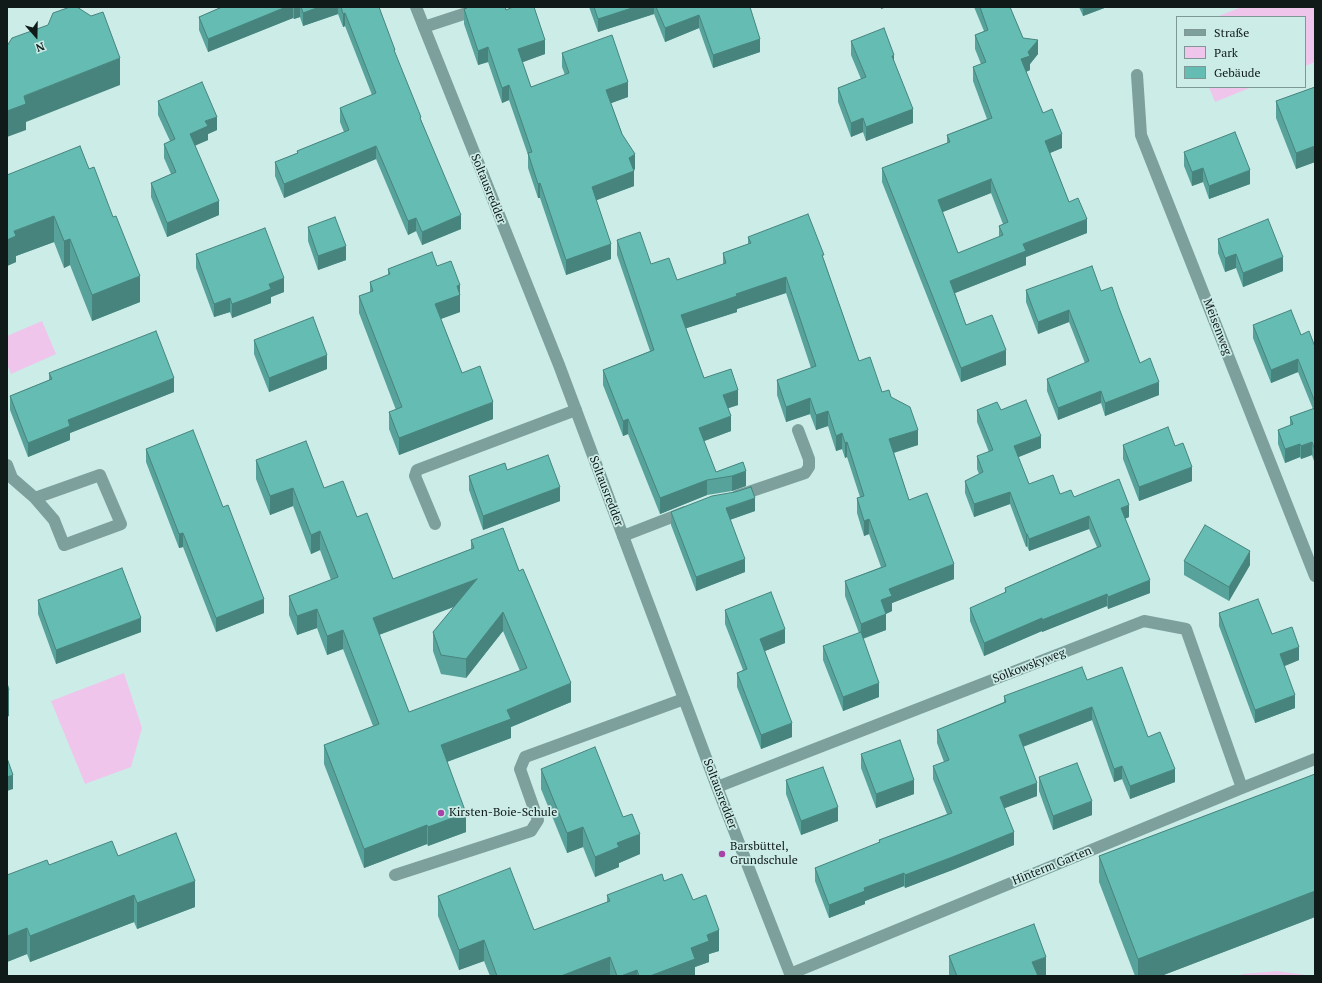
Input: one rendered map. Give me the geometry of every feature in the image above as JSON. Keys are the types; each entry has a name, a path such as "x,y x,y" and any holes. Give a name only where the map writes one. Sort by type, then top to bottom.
{"street":[{"name":"Soltausredder","path":"416,7 576,410 717,787 791,975"},
{"path":"424,27 485,7"},
{"name":"Meisenweg","path":"1137,75 1141,135 1315,576"},
{"path":"435,524 415,476 417,470 576,410"},
{"path":"728,499 805,473 809,467 809,460 798,430"},
{"path":"7,465 12,478 35,498 54,520 64,544 121,524 100,476 35,498"},
{"path":"623,536 697,508"},
{"name":"Solkowskyweg","path":"717,787 1144,621 1186,629 1242,788"},
{"path":"394,875 531,831 538,820 520,769 525,757 684,699"},
{"name":"Hinterm Garten","path":"791,975 1315,759"}],"green space":[{"path":"1242,7 1315,7 1315,62 1306,66 1306,16 1219,16"},
{"path":"1209,88 1250,88 1215,102"},
{"path":"42,321 56,354 11,374 7,364 7,336"},
{"path":"124,673 142,728 131,767 85,784 51,701"},
{"path":"1277,971 1313,976 1238,976 1243,974"}],"building":[{"path":"70,7 77,7 91,16 103,12 120,58 24,96 26,104 7,111 7,46 12,38 48,25 53,13"},
{"path":"222,7 286,7 208,39 199,17"},
{"path":"301,7 319,7 303,13"},
{"path":"341,7 379,7 394,50 421,117 420,118 461,215 422,232 416,218 408,221 376,146 284,184 275,162 298,153 297,151 349,130 340,108 376,93 345,13 343,14"},
{"path":"467,7 505,7 506,10 513,7 534,7 545,40 518,49 531,87 569,73 562,53 612,35 628,82 606,90 622,134 635,154 629,158 634,171 592,187 611,244 566,260 540,183 538,184 528,153 532,152 509,85 502,88 488,47 478,51 464,9"},
{"path":"594,7 635,7 598,19"},
{"path":"656,7 750,7 760,39 713,55 699,15 665,28"},
{"path":"980,7 1010,7 1023,38 1038,40 1028,52 1030,56 1021,59 1043,113 1052,109 1062,134 1045,141 1069,202 1078,198 1087,219 1023,244 1026,251 950,281 966,325 992,315 1006,350 961,368 882,168 950,142 947,135 992,118 973,67 986,62 975,35 988,30","holes":["991,179 1008,222 999,226 1003,235 958,253 938,200"]},
{"path":"884,28 894,55 892,56 913,109 866,127 863,118 851,123 838,88 866,77 851,41"},
{"path":"202,82 217,117 205,121 208,126 190,134 219,201 167,223 151,183 176,172 164,144 175,139 158,101"},
{"path":"1315,87 1315,146 1296,153 1276,101"},
{"path":"1235,132 1250,170 1209,186 1203,168 1192,172 1184,152"},
{"path":"80,146 89,169 94,167 113,217 116,216 140,276 92,295 70,239 64,241 54,216 14,231 16,236 7,240 7,175"},
{"path":"808,214 824,255 822,255 859,361 870,357 882,392 889,390 891,397 910,407 918,430 889,439 909,500 927,493 954,564 889,589 892,596 881,600 886,614 861,624 845,581 886,566 869,519 864,521 857,498 864,496 847,442 845,443 842,433 836,436 828,411 816,415 810,398 786,407 777,380 816,366 786,277 681,315 704,378 731,369 738,390 723,395 731,416 699,428 716,472 743,462 746,471 732,476 707,480 660,498 628,419 623,421 603,370 654,350 617,240 640,232 651,264 669,258 677,280 726,263 723,253 751,243 748,237"},
{"path":"335,217 346,246 318,256 308,227"},
{"path":"1268,219 1283,257 1243,273 1236,254 1225,258 1218,239"},
{"path":"265,228 284,278 269,284 271,289 251,297 232,304 230,298 214,304 196,254"},
{"path":"432,252 437,266 451,261 460,285 457,286 460,295 435,304 462,373 480,366 493,402 399,438 389,412 402,407 359,296 373,291 370,282 390,274 388,269"},
{"path":"1092,266 1101,291 1112,287 1140,363 1150,358 1159,382 1105,403 1101,391 1058,408 1047,379 1089,361 1069,310 1038,322 1026,290"},
{"path":"1291,310 1301,335 1309,331 1315,347 1315,402 1298,359 1271,370 1253,325"},
{"path":"313,317 327,355 269,378 254,340"},
{"path":"156,331 174,378 68,420 70,426 28,443 10,396 52,379 49,373"},
{"path":"1026,400 1041,436 1014,446 1029,484 1053,475 1060,494 1071,490 1074,497 1119,479 1129,505 1121,508 1150,580 1108,597 1107,594 1042,620 1042,618 984,643 970,608 1006,592 1005,588 1101,546 1089,516 1029,539 1010,492 974,504 965,481 983,472 977,456 993,450 977,410 997,402 1001,410"},
{"path":"1315,408 1315,450 1312,442 1285,449 1278,430 1293,424 1290,417"},
{"path":"1168,427 1175,446 1183,443 1192,467 1139,487 1123,445"},
{"path":"193,430 223,507 228,505 264,599 216,618 183,533 179,534 146,449"},
{"path":"306,441 324,488 343,481 357,517 367,513 393,579 474,548 471,540 503,528 519,571 523,569 571,683 507,710 511,719 441,745 466,813 428,827 427,825 364,849 324,745 379,724 343,630 327,636 317,609 297,616 289,596 338,577 320,531 311,535 293,488 270,496 256,460","holes":["477,579 433,632 441,655 466,659 503,612 527,668 409,712 373,618"]},
{"path":"548,455 560,487 483,516 469,476 505,463 507,470"},
{"path":"751,487 755,498 726,508 745,559 696,577 671,512 712,496 735,492"},
{"path":"1205,525 1250,551 1229,587 1184,561"},
{"path":"122,568 141,618 56,650 38,600"},
{"path":"771,592 785,629 760,639 792,723 761,735 737,673 747,669 725,610"},
{"path":"1258,599 1272,634 1292,627 1299,647 1280,654 1295,695 1255,710 1219,613"},
{"path":"861,632 879,683 843,697 823,646"},
{"path":"1082,667 1087,680 1122,667 1148,737 1160,732 1175,769 1130,786 1122,766 1114,769 1092,707 1019,735 1037,783 1000,797 1014,832 905,875 904,873 864,888 865,891 829,905 815,868 880,842 879,840 952,813 933,766 949,760 937,730 1006,702 1004,696"},
{"path":"900,740 914,780 876,794 861,754"},
{"path":"595,747 623,817 632,814 640,834 617,843 619,847 595,857 583,827 567,833 541,769"},
{"path":"7,758 13,775 7,777"},
{"path":"1077,763 1092,801 1053,816 1039,777"},
{"path":"823,767 838,807 801,821 786,780"},
{"path":"1315,774 1315,891 1138,959 1099,856"},
{"path":"176,833 195,881 137,903 134,895 30,936 27,928 7,936 7,875 47,860 49,865 112,841 118,856"},
{"path":"510,868 534,930 610,901 607,895 662,874 664,881 682,874 693,900 706,895 719,930 707,935 709,941 691,948 695,959 650,976 639,976 637,970 617,976 610,957 561,976 497,976 484,940 459,950 438,896"},
{"path":"1034,924 1046,957 1032,962 1038,976 957,976 949,956"}],"place":[{"name":"Kirsten-Boie-Schule","path":"441,813"},
{"name":"Barsbüttel, Grundschule","path":"722,854"}]}
